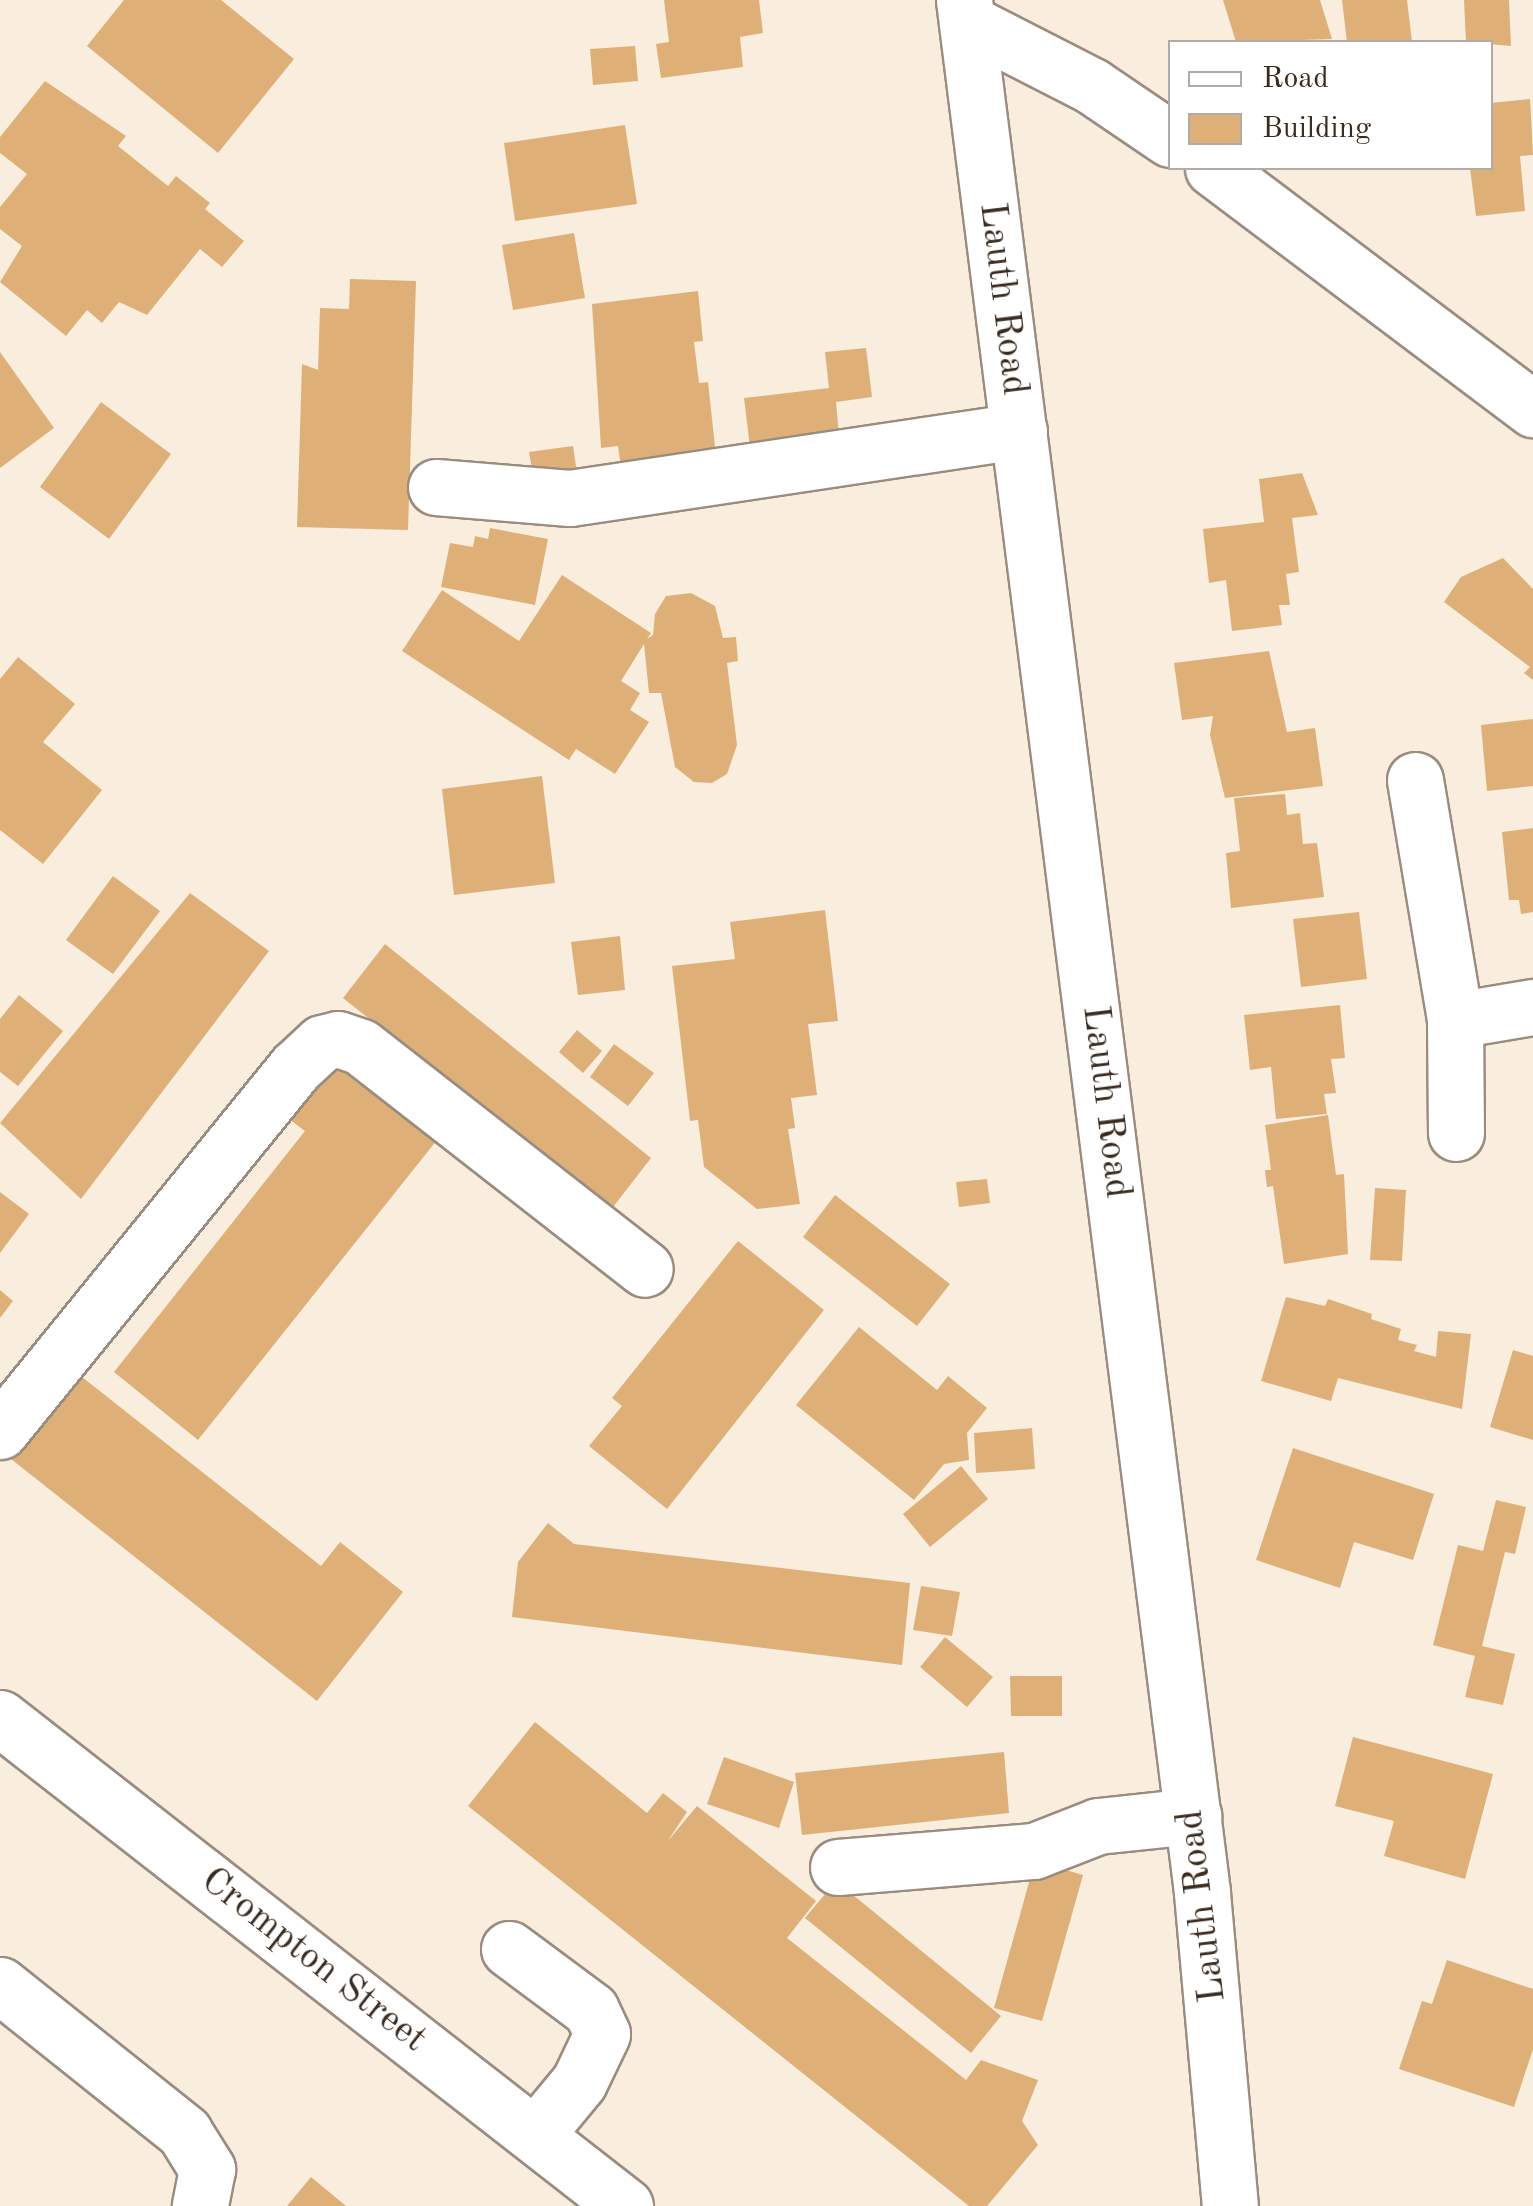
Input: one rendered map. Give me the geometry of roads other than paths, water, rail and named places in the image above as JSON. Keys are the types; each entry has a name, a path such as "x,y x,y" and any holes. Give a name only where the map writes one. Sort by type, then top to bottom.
{"street":[{"path":"966,11 1092,86 1168,138"},
{"name":"Lauth Road","path":"966,11 1193,1816 1228,2121 1230,2206"},
{"path":"1215,170 1533,409"},
{"path":"436,486 570,498 1019,431"},
{"path":"1415,780 1455,1020 1456,1132"},
{"path":"1455,1020 1533,1008"},
{"path":"0,1430 296,1067 322,1043 338,1039 362,1048 646,1269"},
{"name":"Crompton Street","path":"0,1718 625,2206"},
{"path":"838,1867 1034,1851 1098,1826 1193,1816"},
{"path":"509,1949 590,2010 602,2034 580,2082 536,2134"},
{"path":"0,1985 184,2132 208,2168 200,2206"}]}
